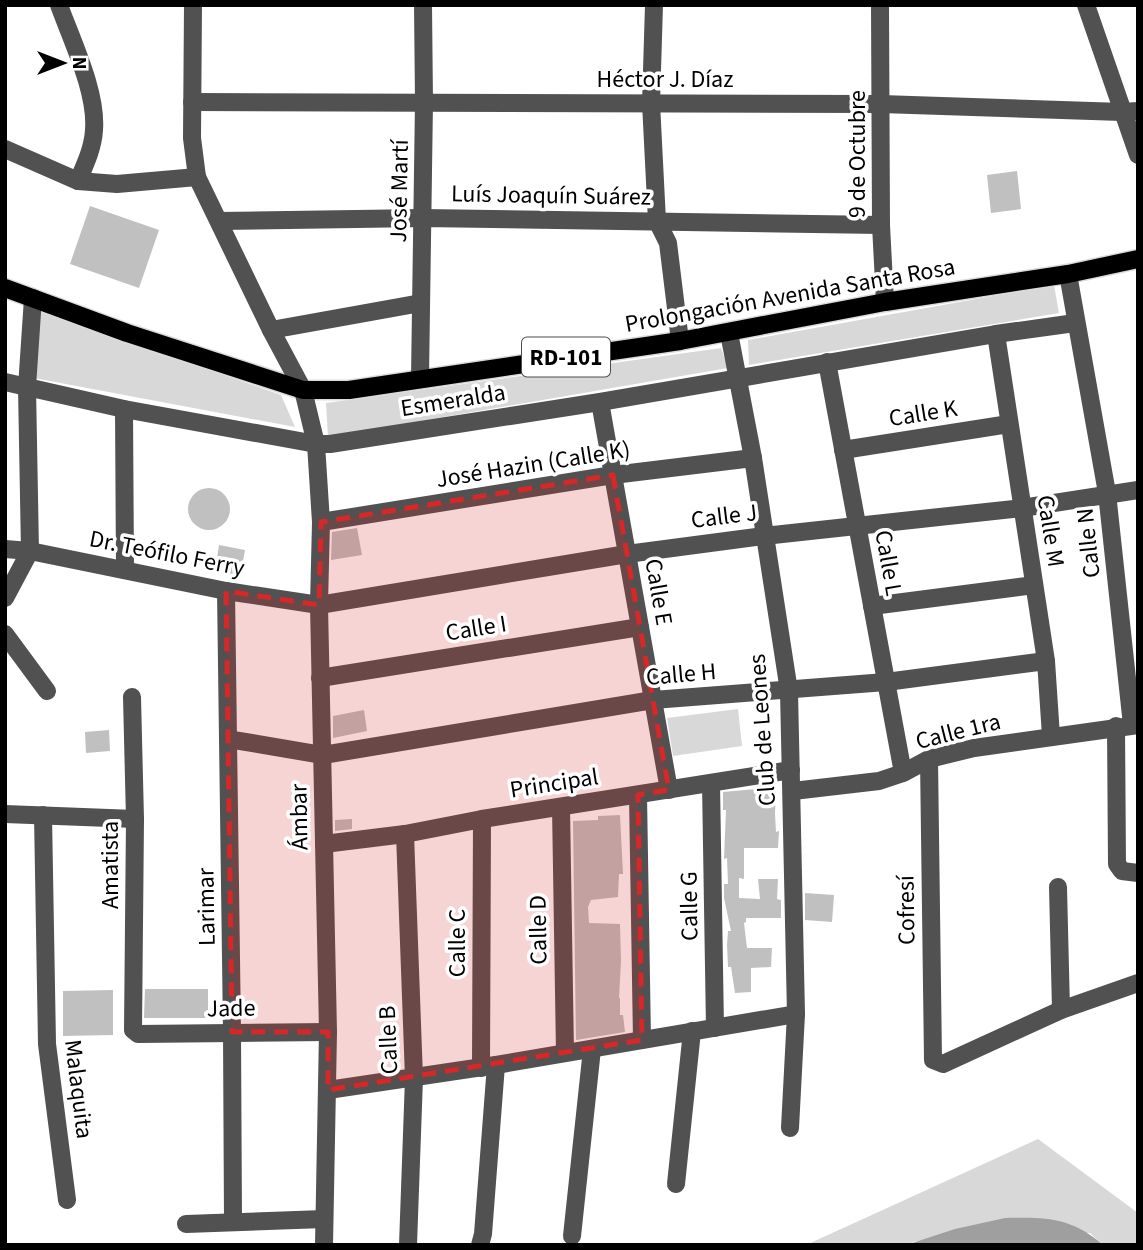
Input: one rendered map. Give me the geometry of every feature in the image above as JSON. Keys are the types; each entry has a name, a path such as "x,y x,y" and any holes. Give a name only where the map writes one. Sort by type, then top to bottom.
{"main road":[{"name":"Prolongación Avenida Santa Rosa","path":"5,288 127,333 303,390 349,390 729,333 885,302 1068,274 1138,259"}],"street":[{"path":"59,5 88,88 94,117 93,142 78,181"},
{"path":"5,149 78,181 117,184 197,177 192,138 193,5"},
{"name":"José Martí","path":"420,378 423,5"},
{"path":"654,5 651,103 657,221 668,243 680,341"},
{"name":"9 de Octubre","path":"880,5 881,225 885,302"},
{"path":"1086,5 1130,112 1138,155"},
{"name":"Héctor J. Díaz","path":"192,102 881,104 1130,112"},
{"name":"Ámbar","path":"197,177 303,390 316,444 321,522 320,678 328,1032 324,1245"},
{"name":"Luís Joaquín Suárez","path":"220,221 423,218 881,225"},
{"name":"Calle N","path":"1068,274 1107,493 1129,725 1117,864 1122,872 1138,873"},
{"path":"5,598 30,551 27,387 33,298"},
{"path":"271,330 421,303"},
{"name":"Esmeralda","path":"5,383 124,409 316,444 600,402 827,362 1075,323"},
{"name":"Club de Leones","path":"729,333 753,458 789,691 796,1014 790,1128"},
{"name":"Calle M","path":"996,334 1046,661 1051,736"},
{"name":"Calle L","path":"827,362 903,773"},
{"name":"Calle E","path":"600,402 669,790"},
{"path":"124,409 125,570"},
{"name":"Calle K","path":"843,450 1009,424"},
{"name":"José Hazin (Calle K)","path":"321,522 613,475 753,458"},
{"name":"Calle J","path":"319,605 627,554 857,525 1022,508 1138,490"},
{"name":"Dr. Teófilo Ferry","path":"5,549 30,551 226,592 319,605"},
{"path":"872,606 1034,585"},
{"name":"Larimar","path":"226,592 233,1032 233,1222"},
{"name":"Calle I","path":"320,678 640,627"},
{"path":"5,634 47,691"},
{"name":"Calle H","path":"228,739 323,755 653,700 886,682 1046,661"},
{"name":"Amatista","path":"132,696 135,1033"},
{"name":"Calle 1ra","path":"793,791 879,781 903,773 929,759 974,748 1129,725"},
{"name":"Cofresí","path":"929,759 933,1060 943,1064 1061,1010"},
{"name":"Principal","path":"324,844 405,834 482,819 791,770"},
{"name":"Calle G","path":"711,783 715,1028"},
{"path":"638,795 642,1040"},
{"name":"Calle D","path":"561,807 565,1053"},
{"path":"5,814 135,819"},
{"name":"Malaquita","path":"43,816 47,1044 67,1200"},
{"name":"Calle C","path":"480,1245 483,1234 489,1066 482,819"},
{"name":"Calle B","path":"405,834 414,1078 408,1245"},
{"path":"1058,887 1061,1010 1138,983"},
{"path":"328,1090 489,1066 796,1014"},
{"path":"676,1184 692,1031"},
{"name":"Jade","path":"135,1033 328,1032"},
{"path":"572,1236 592,1049"},
{"path":"186,1224 324,1219"}],"highlighted area":[{"path":"613,475 669,790 638,795 642,1040 328,1090 328,1032 232,1032 226,591 319,605 321,522"}],"shaded area":[{"path":"1054,285 1059,313 749,365 748,340"},
{"path":"38,309 281,395 295,427 34,378"},
{"path":"721,348 728,368 328,437 326,403"},
{"path":"738,709 742,746 673,756 667,718"},
{"path":"1038,1139 1138,1213 1138,1245 1103,1245 1090,1233 916,1241 906,1245 806,1245"},
{"path":"1005,1218 1046,1219 1069,1224 1103,1245 906,1245 955,1229"}],"building":[{"path":"1017,171 1021,209 991,213 987,175"},
{"path":"90,206 159,230 139,288 70,264"},
{"path":"209,488 224,494 230,509 224,524 209,530 194,524 188,509 194,494"},
{"path":"357,528 362,555 331,560 332,532"},
{"path":"219,545 245,550 240,577 205,571 208,557 217,558"},
{"path":"364,710 367,731 333,738 333,716"},
{"path":"109,730 110,751 86,753 85,732"},
{"path":"776,787 778,848 744,848 744,879 739,878 739,898 760,899 758,879 778,879 777,899 781,900 781,918 746,918 744,923 747,948 772,948 771,967 751,968 751,992 735,993 731,967 728,967 728,931 731,931 724,898 724,884 728,884 727,858 724,859 726,810 723,810 723,792"},
{"path":"620,815 623,874 619,874 618,897 591,900 588,907 589,923 620,924 619,998 625,1032 576,1040 573,821 598,820 598,816"},
{"path":"352,819 352,829 335,831 335,820"},
{"path":"805,893 834,895 832,922 805,920"},
{"path":"145,989 208,989 208,1018 144,1018"},
{"path":"113,990 113,1035 63,1036 63,991"}]}
